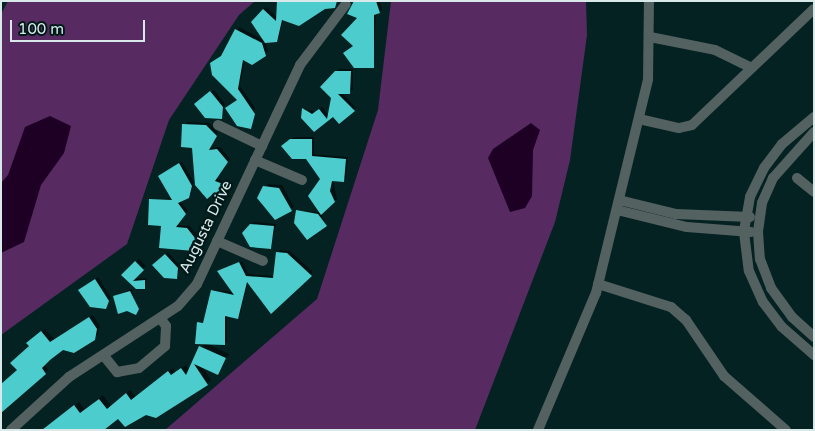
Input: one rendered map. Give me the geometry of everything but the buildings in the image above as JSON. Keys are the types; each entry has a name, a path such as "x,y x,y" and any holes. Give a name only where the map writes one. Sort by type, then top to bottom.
{"street":[{"path":"538,430 598,284 648,79 649,1"},
{"name":"Augusta Drive","path":"11,430 69,377 160,319 197,284 300,64 346,4"},
{"path":"639,119 676,128 690,126 814,9"},
{"path":"650,38 720,51 752,68"},
{"path":"814,117 770,159 753,188 745,217 744,232 749,271 763,302 782,327 814,355"},
{"path":"218,125 262,146"},
{"path":"814,132 773,178 758,218 762,265 774,293 814,337"},
{"path":"255,160 302,180"},
{"path":"797,178 814,192"},
{"path":"620,196 685,212 758,218"},
{"path":"617,210 687,226 758,232"},
{"path":"217,240 263,261"},
{"path":"598,284 658,300 675,310 724,376 786,430"},
{"path":"104,356 117,372 139,368 165,346 166,326 160,319"}],"shaded area":[{"path":"8,1 255,1 239,15 169,120 127,244 1,335 1,14"},
{"path":"391,1 586,1 587,35 570,160 555,222 475,430 165,430 317,299 378,110"},
{"path":"50,116 71,126 64,153 41,185 24,242 1,253 1,183 8,175 25,127"},
{"path":"531,123 540,130 533,150 532,196 525,208 510,212 488,158 493,149"}]}
